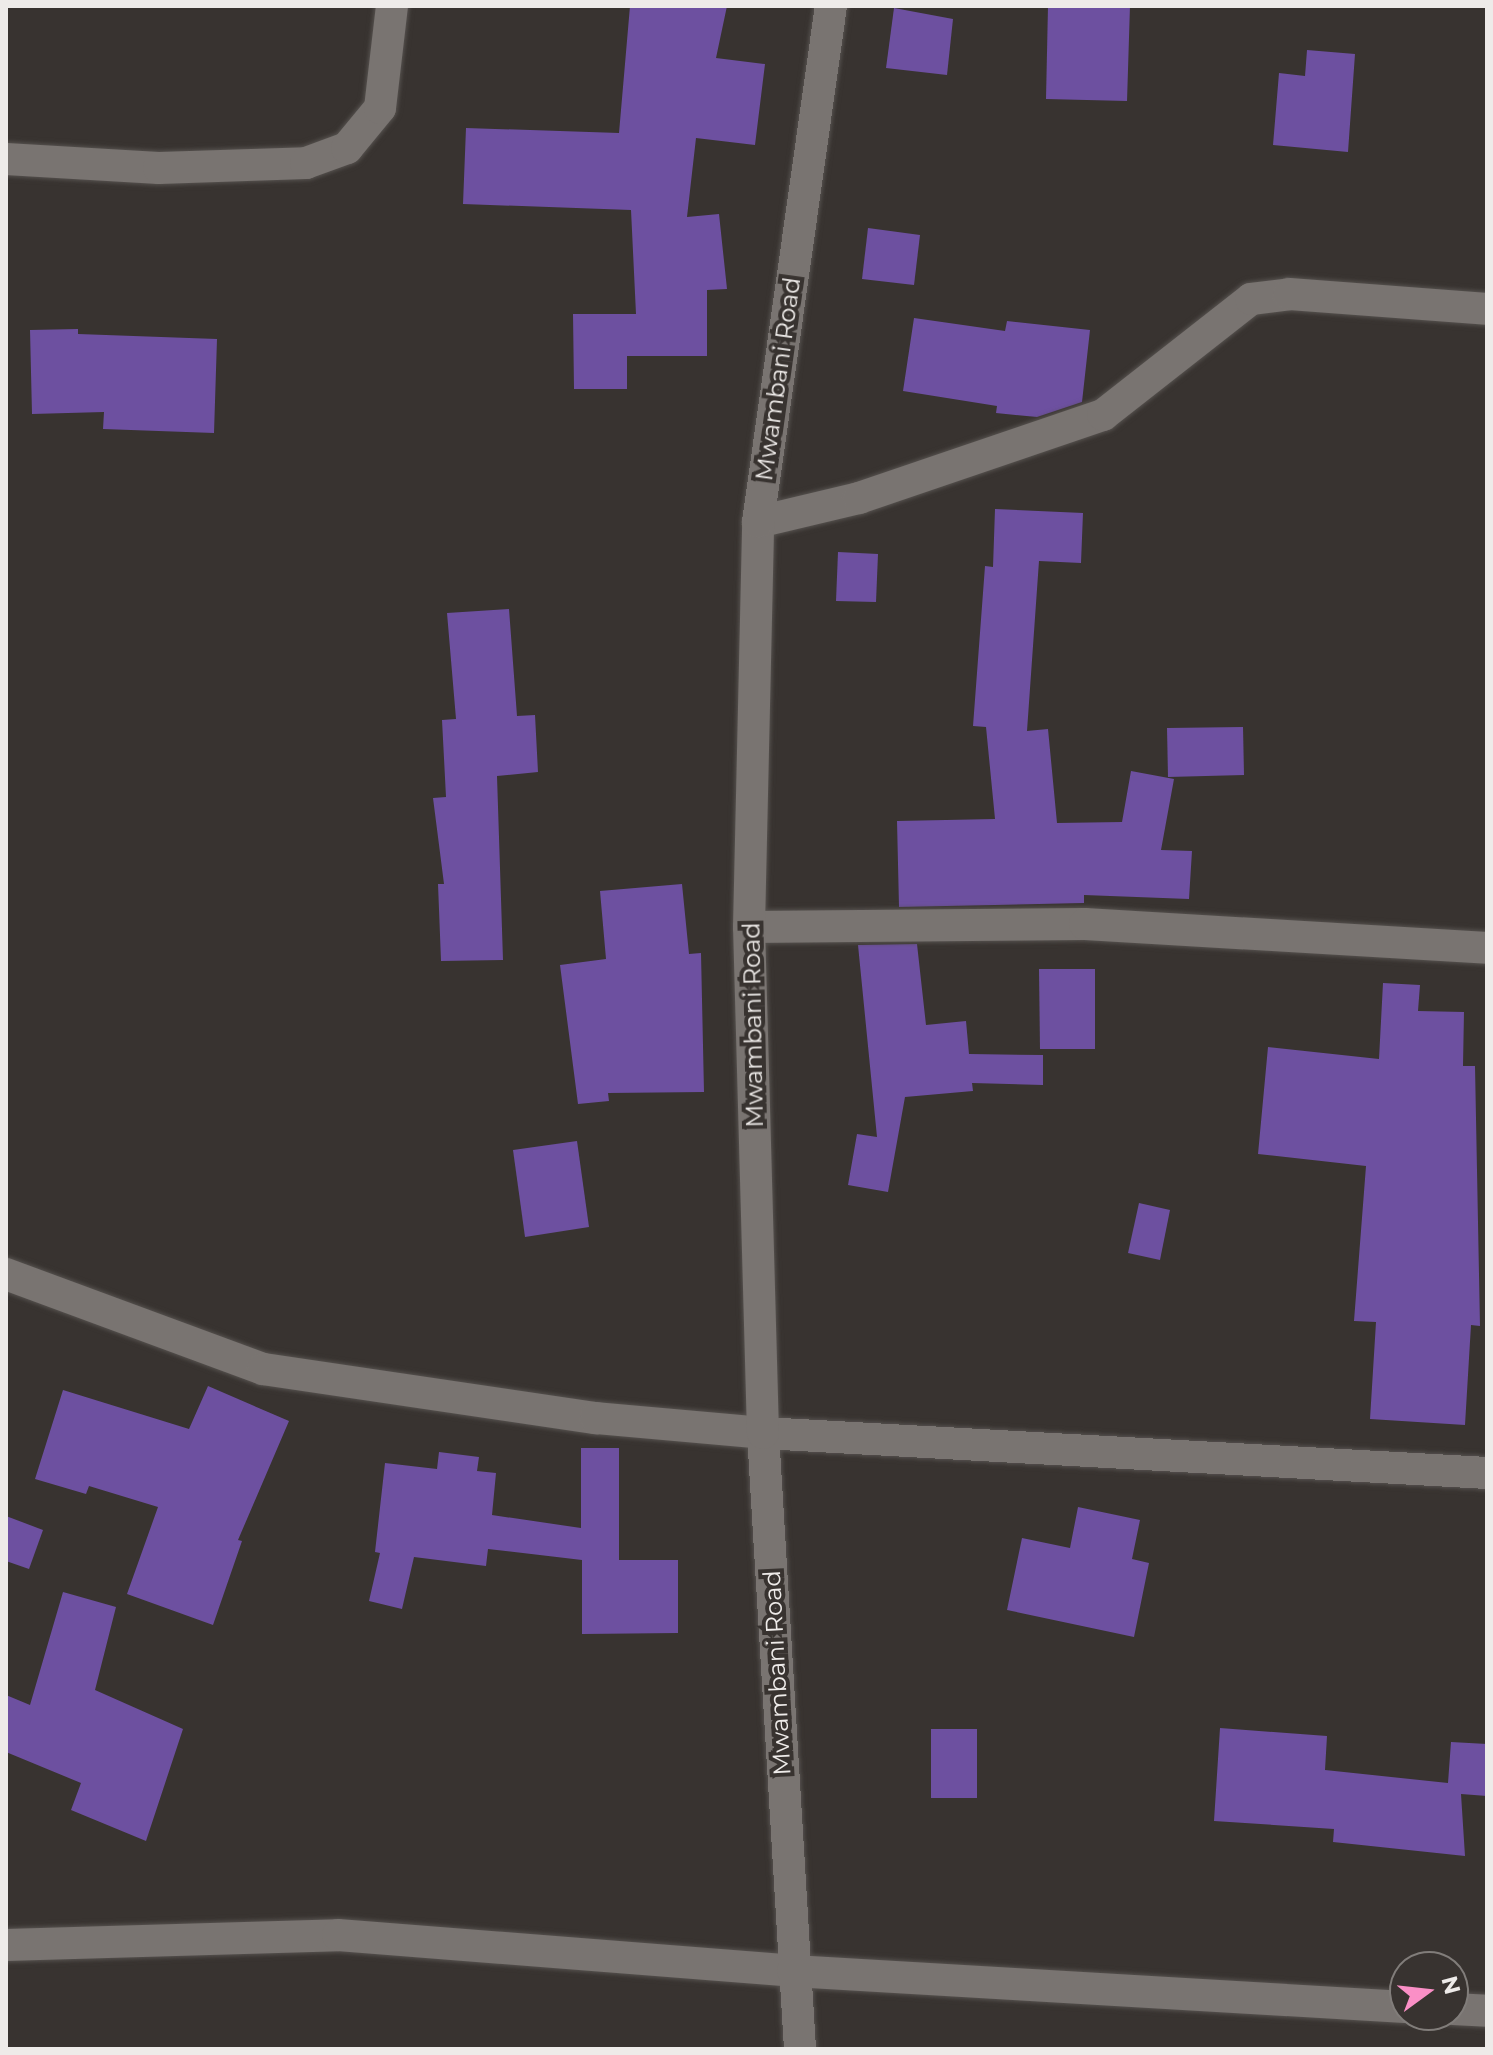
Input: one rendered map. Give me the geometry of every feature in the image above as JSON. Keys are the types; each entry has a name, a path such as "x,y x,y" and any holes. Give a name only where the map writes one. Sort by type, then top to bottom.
{"street":[{"path":"6,159 159,168 291,164 347,148 380,108 392,6"},
{"name":"Mwambani Road","path":"800,2049 763,1433 749,927 758,522 831,6"},
{"path":"758,522 859,498 1103,415 1251,299 1289,294 1487,309"},
{"path":"749,927 1085,924 1487,948"},
{"path":"6,1274 263,1369 596,1418 763,1433 1487,1473"},
{"path":"6,1945 338,1935 793,1971 1389,2006"}],"building":[{"path":"630,6 727,6 716,58 765,64 755,145 696,138 687,217 719,214 727,289 707,290 707,356 627,356 627,389 574,389 573,314 636,314 631,210 463,204 466,128 619,133"},
{"path":"1048,6 1130,6 1127,101 1046,99"},
{"path":"894,8 953,19 947,75 886,68"},
{"path":"1307,50 1355,54 1348,152 1273,145 1279,73 1305,76"},
{"path":"868,228 920,235 914,285 862,279"},
{"path":"914,318 1005,331 1007,321 1090,330 1082,402 1037,417 996,413 997,406 903,391"},
{"path":"78,329 78,334 217,339 214,433 103,429 104,412 32,414 30,330"},
{"path":"995,509 1083,513 1081,563 1039,561 1027,731 1048,729 1057,823 1122,822 1131,771 1174,779 1161,850 1192,851 1189,899 1084,895 1084,903 899,907 897,821 995,819 986,727 973,726 985,566 993,567"},
{"path":"838,552 878,554 876,602 836,601"},
{"path":"509,609 517,716 535,715 538,772 497,776 503,960 441,961 438,884 444,884 433,798 446,797 442,720 456,719 447,613"},
{"path":"1243,727 1244,775 1168,777 1167,728"},
{"path":"682,884 689,954 701,953 704,1092 608,1093 609,1101 578,1104 560,965 606,959 600,891"},
{"path":"917,944 926,1025 966,1021 969,1054 1043,1055 1043,1085 972,1083 973,1091 905,1097 888,1192 848,1185 857,1134 877,1137 858,945"},
{"path":"1039,969 1095,969 1095,1049 1040,1049"},
{"path":"1383,983 1420,985 1418,1011 1464,1012 1463,1066 1475,1066 1480,1326 1471,1325 1465,1425 1370,1419 1376,1322 1354,1321 1366,1166 1258,1154 1268,1047 1379,1059"},
{"path":"577,1141 589,1227 525,1237 513,1150"},
{"path":"1139,1203 1170,1210 1160,1260 1128,1253"},
{"path":"208,1386 289,1421 238,1540 242,1541 213,1625 127,1594 158,1507 89,1486 86,1494 35,1479 63,1390 189,1429"},
{"path":"581,1448 619,1448 619,1560 678,1560 678,1633 582,1634 582,1560 488,1549 486,1566 414,1557 402,1609 369,1601 380,1553 375,1552 385,1463 437,1469 439,1452 479,1457 477,1471 496,1473 492,1515 581,1528"},
{"path":"1078,1507 1140,1520 1132,1559 1149,1563 1134,1637 1007,1610 1022,1538 1070,1548"},
{"path":"6,1516 43,1530 29,1569 6,1561"},
{"path":"63,1592 116,1607 95,1690 183,1729 146,1841 71,1810 81,1783 6,1752 6,1695 30,1705"},
{"path":"1220,1728 1327,1736 1325,1770 1448,1783 1451,1742 1487,1744 1487,1796 1461,1794 1465,1856 1333,1842 1334,1829 1214,1821"},
{"path":"931,1729 977,1729 977,1798 931,1798"}]}
